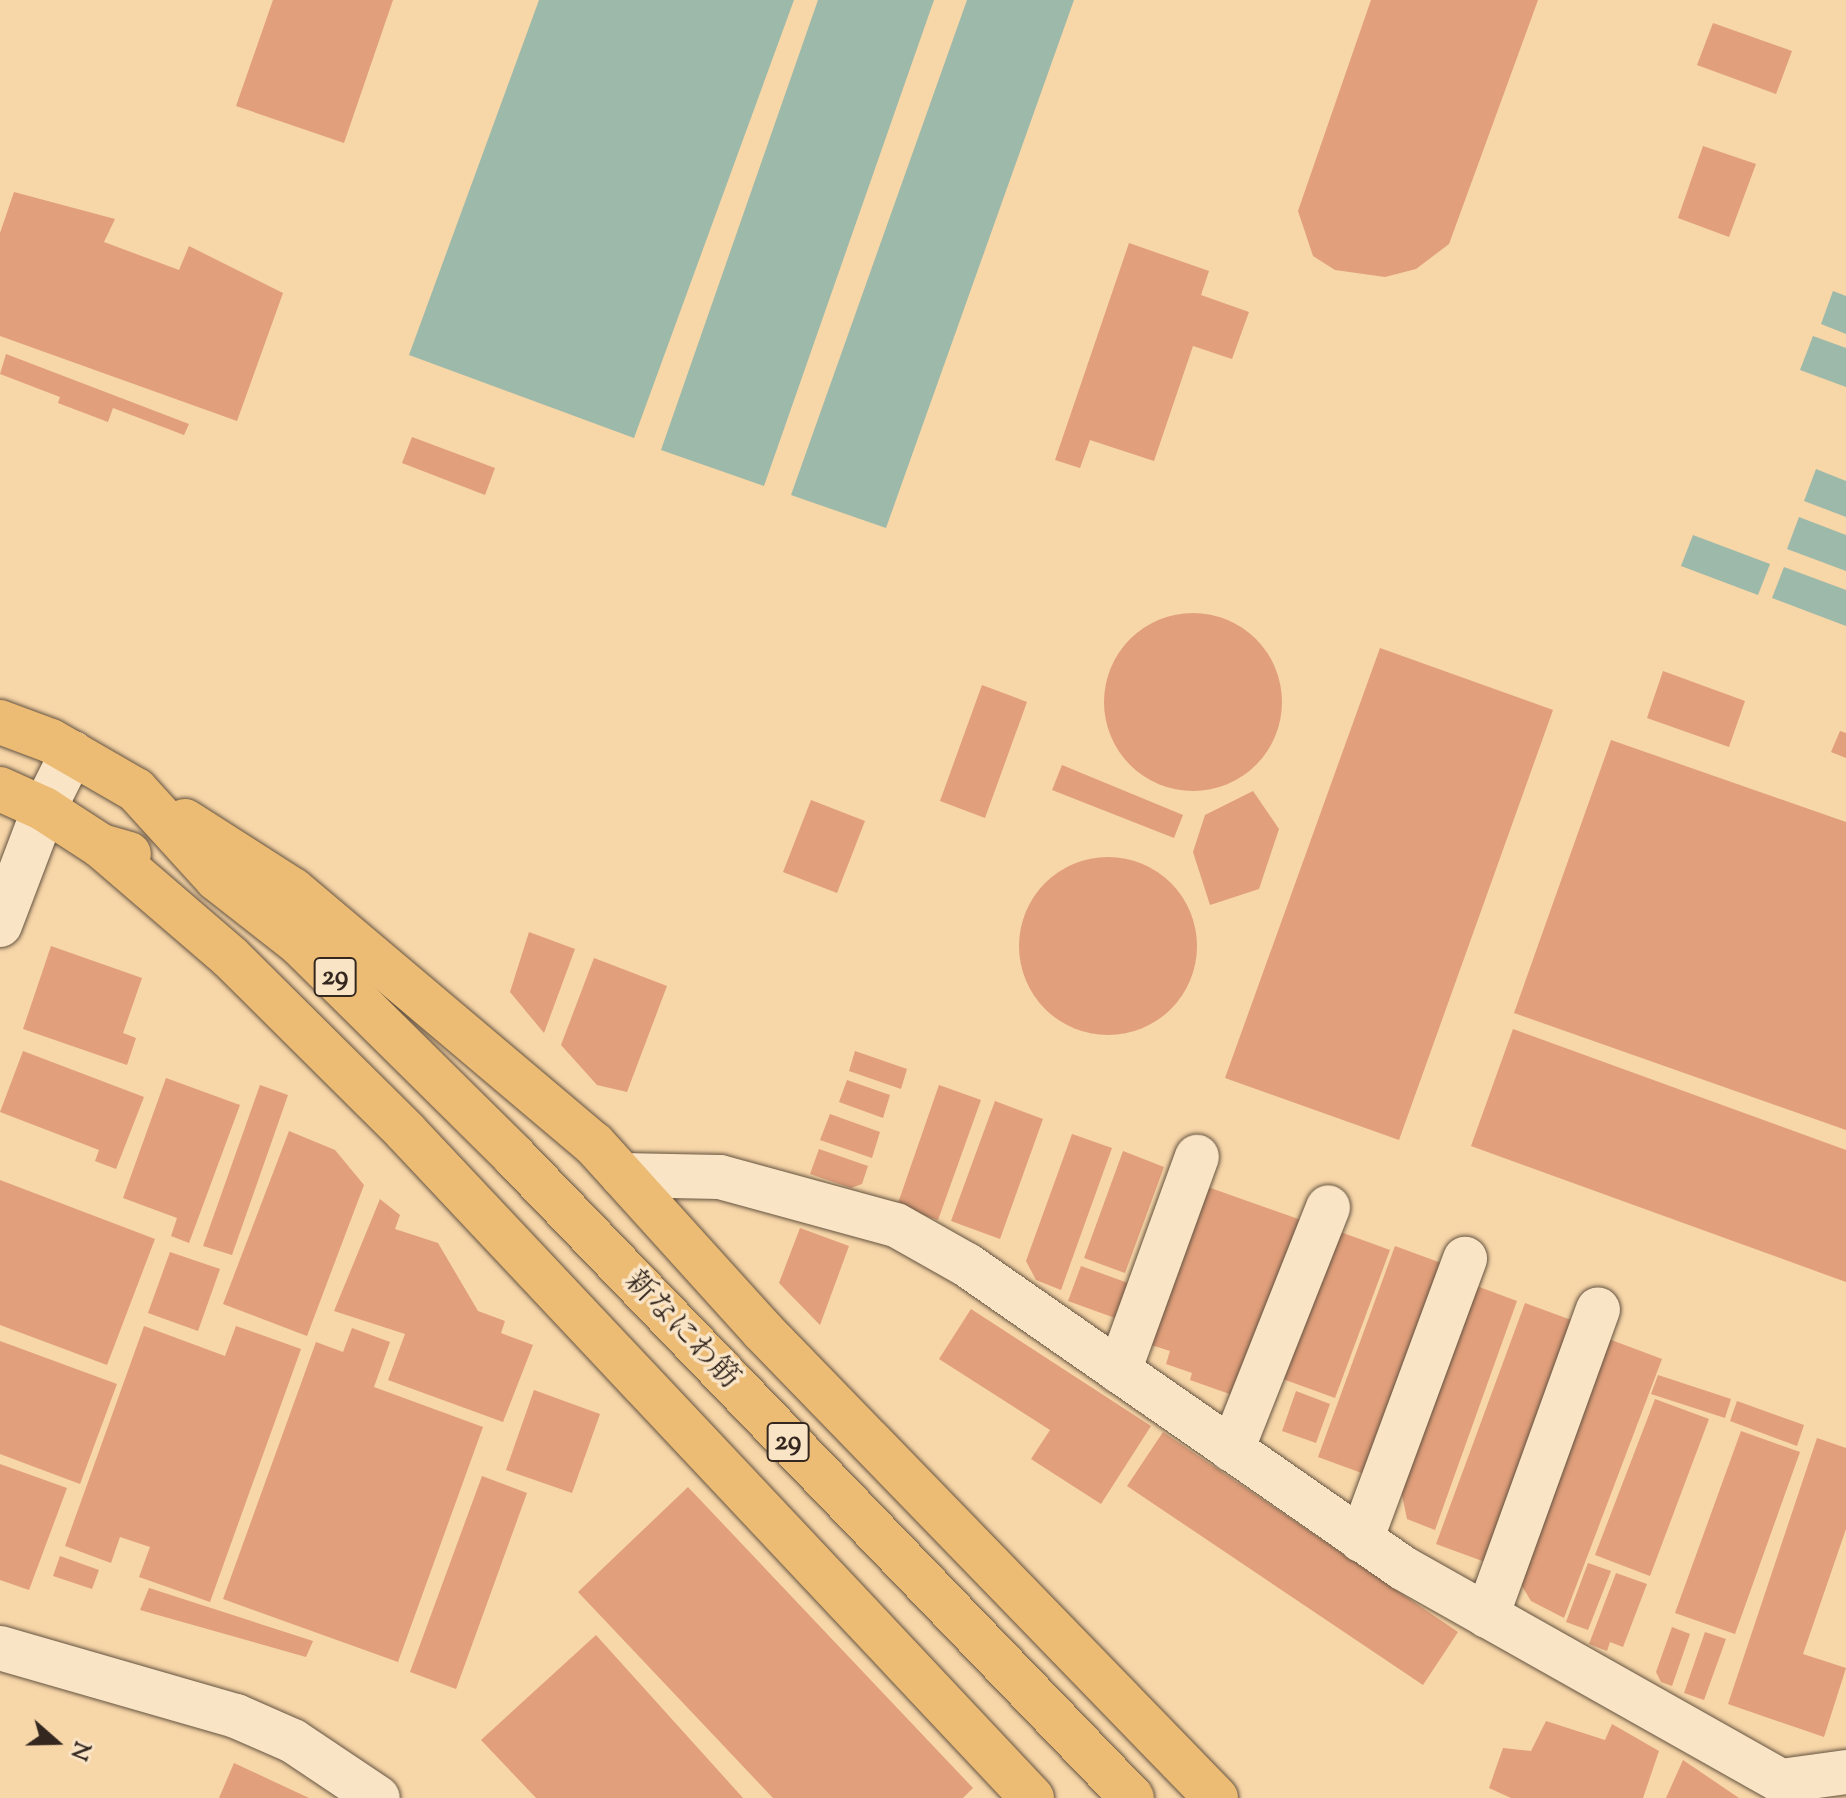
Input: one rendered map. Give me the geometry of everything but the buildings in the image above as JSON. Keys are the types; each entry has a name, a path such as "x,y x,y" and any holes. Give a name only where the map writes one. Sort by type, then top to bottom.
{"main road":[{"name":"新なにわ筋","path":"0,722 72,753 136,790 217,879 299,943 371,1012 1132,1798"},
{"name":"新なにわ筋","path":"0,789 44,809 101,846 217,879"},
{"path":"136,790 293,890 594,1144 762,1330 1216,1798"},
{"path":"101,846 230,957 406,1132 1032,1798"}],"street":[{"path":"0,925 44,809 72,753"},
{"path":"1119,1371 1197,1157"},
{"path":"622,1175 720,1177 896,1225 967,1265 1361,1540 1487,1616 1781,1781 1846,1772"},
{"path":"1232,1450 1328,1207"},
{"path":"1361,1540 1465,1259"},
{"path":"1487,1616 1598,1309"},
{"path":"0,1648 236,1716 293,1741 378,1798"}],"shaded area":[{"path":"539,0 794,0 634,438 409,355"},
{"path":"818,0 934,0 764,486 661,450"},
{"path":"967,0 1074,0 886,528 791,495"},
{"path":"1833,291 1846,296 1846,334 1821,324"},
{"path":"1813,336 1846,348 1846,387 1800,370"},
{"path":"1816,469 1846,481 1846,517 1804,501"},
{"path":"1799,517 1846,535 1846,571 1787,549"},
{"path":"1693,535 1770,564 1758,595 1681,566"},
{"path":"1784,567 1846,590 1846,626 1772,598"}]}
